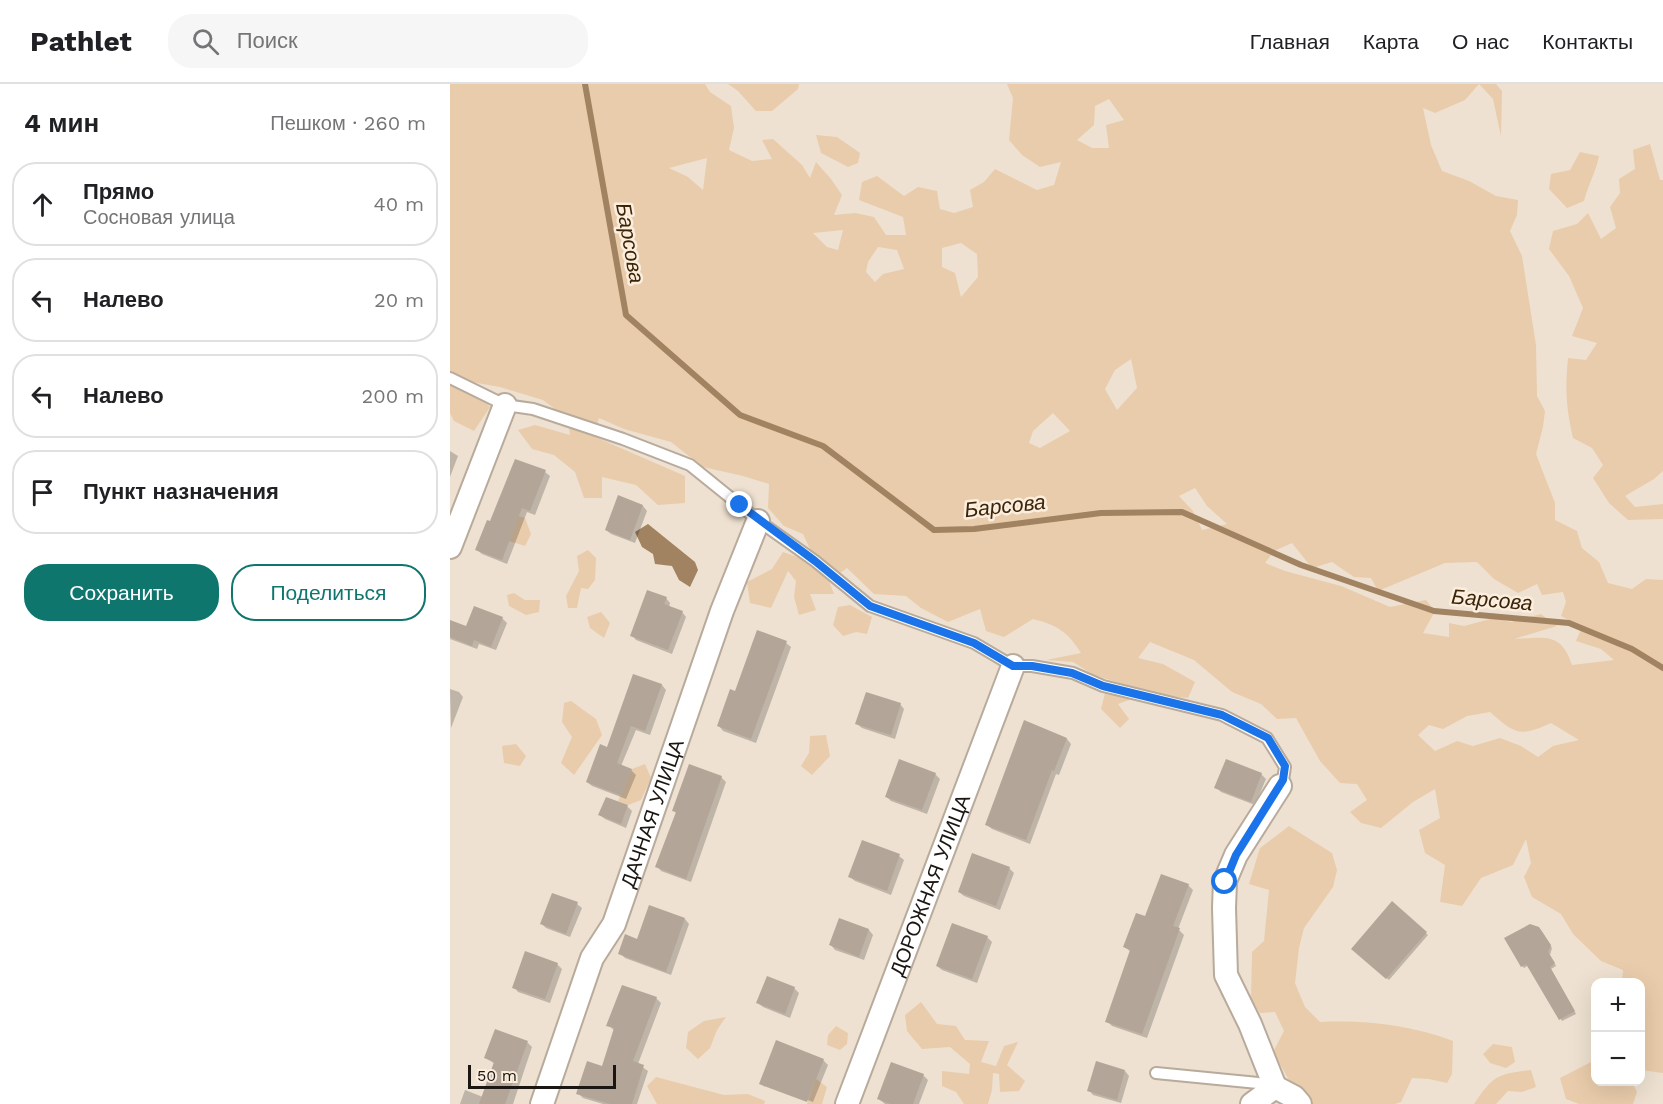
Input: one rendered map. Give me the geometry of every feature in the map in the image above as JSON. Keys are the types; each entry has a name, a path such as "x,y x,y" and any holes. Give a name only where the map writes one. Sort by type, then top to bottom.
{"street":[{"path":"450,547 505,405"},
{"name":"ДАЧНАЯ УЛИЦА","path":"542,1104 592,958 614,924 722,611 758,520"},
{"name":"ДОРОЖНАЯ УЛИЦА","path":"848,1104 1013,666"},
{"path":"1280,786 1236,855 1225,882 1226,975 1251,1024 1275,1087 1294,1097 1300,1104"},
{"path":"1252,1104 1275,1087"}],"lane":[{"path":"450,378 505,405 533,409 623,438 690,465 870,606 974,643 1013,666 1032,666 1072,673 1103,686 1222,715 1268,738 1285,766 1280,786"},
{"path":"1156,1073 1258,1083 1275,1087"}],"shaded area":[{"path":"450,84 705,84 710,92 731,106 734,128 729,150 752,161 772,159 762,140 773,139 802,165 810,178 816,162 831,179 842,195 834,215 855,213 874,217 886,235 906,235 903,217 859,200 862,182 877,176 904,196 918,187 937,191 940,209 954,213 973,207 970,190 984,182 995,169 1037,190 1054,185 1061,162 1040,167 1022,155 1009,140 1013,98 1007,84 1479,84 1465,100 1435,113 1423,108 1431,145 1442,171 1469,181 1496,196 1518,200 1517,215 1510,231 1522,256 1536,345 1537,396 1545,411 1536,454 1555,503 1555,520 1577,531 1582,548 1599,562 1608,583 1632,589 1646,579 1663,580 1663,1073 1645,1071 1645,978 1622,978 1623,970 1601,961 1573,934 1561,914 1532,897 1524,877 1531,863 1526,839 1513,865 1481,878 1462,906 1440,902 1445,865 1425,853 1419,830 1440,818 1435,789 1413,802 1381,828 1361,823 1350,812 1367,800 1357,784 1340,783 1320,761 1296,718 1277,719 1261,704 1232,692 1194,660 1150,642 1138,658 1163,664 1195,682 1188,698 1152,696 1135,698 1118,704 1129,719 1120,728 1101,709 1105,693 1122,684 1092,674 1073,662 1046,660 1081,653 1066,635 1041,621 1033,619 1004,637 986,631 980,609 948,622 921,608 906,596 874,594 847,568 829,581 834,594 810,594 816,610 799,615 794,597 796,581 788,571 771,608 750,603 747,582 772,569 783,552 817,564 803,534 784,526 768,508 769,484 703,467 671,442 624,429 599,418 593,436 685,476 685,503 658,505 636,485 602,477 602,498 584,498 575,472 554,455 532,449 518,430 535,425 570,435 568,419 543,400 500,387 466,381 490,407 474,431 454,421 450,413","holes":["1109,99 1124,120 1106,125 1109,148 1092,148 1077,140 1094,125 1095,106","707,158 703,190 688,177 669,168","843,230 838,250 827,247 813,233","961,243 977,254 978,277 961,297 955,273 942,267 942,248","878,247 897,250 904,269 883,274 875,282 866,272 868,262","1131,359 1137,388 1117,410 1105,389 1115,370","1053,413 1070,431 1040,448 1029,443 1033,431","1195,488 1207,506 1227,524 1202,530 1193,511 1179,496","1292,543 1312,568 1332,562 1354,577 1371,578 1378,591 1445,563 1477,562 1494,579 1518,593 1537,584 1542,595 1563,592 1566,602 1561,616 1582,627 1576,641 1601,649 1614,660 1572,665 1563,646 1557,642 1543,638 1514,639 1557,626 1541,614 1511,622 1494,618 1464,626 1449,623 1449,637 1423,633 1435,611 1426,600 1390,607 1341,586 1285,571 1265,563 1274,551","1490,712 1506,725 1519,731 1525,732 1551,723 1579,740 1553,746 1538,757 1521,746 1500,738 1473,746 1457,741 1435,751 1418,735 1429,725 1443,729 1467,716"]},
{"path":"728,84 799,84 798,89 772,111 756,111 738,91"},
{"path":"1479,84 1496,84 1502,91 1501,136 1493,99"},
{"path":"816,135 837,137 860,153 858,163 848,167 821,153"},
{"path":"1650,144 1660,180 1663,180 1663,471 1625,496 1635,507 1663,504 1663,519 1628,520 1609,503 1593,478 1603,465 1592,448 1573,438 1567,398 1568,358 1586,360 1597,343 1572,336 1583,308 1569,276 1549,249 1553,231 1577,224 1588,213 1601,239 1616,228 1610,207 1620,193 1619,179 1635,169 1633,150"},
{"path":"1580,152 1599,156 1598,162 1584,201 1567,208 1549,189 1551,174 1570,170"},
{"path":"510,514 525,518 531,534 525,546 509,541 513,530"},
{"path":"648,524 695,562 698,570 690,587 679,580 672,566 655,564 653,554 642,547 635,532"},
{"path":"588,550 596,558 595,580 588,589 581,588 577,608 568,608 566,596 579,571 577,556"},
{"path":"514,593 525,600 540,600 539,612 526,615 509,606 507,595"},
{"path":"850,605 872,617 867,634 856,632 843,636 833,625 838,607"},
{"path":"601,612 610,623 604,638 590,628 587,617"},
{"path":"571,701 596,719 602,735 574,775 561,763 572,737 562,722 564,703"},
{"path":"826,735 830,756 812,775 801,766 809,753 810,736"},
{"path":"516,744 526,756 520,766 504,763 502,746"},
{"path":"645,764 651,778 641,800 628,805 618,801 632,769"},
{"path":"1289,826 1332,853 1337,870 1333,887 1304,928 1299,948 1295,983 1305,1007 1320,1022 1388,1025 1421,1031 1453,1041 1452,1074 1447,1083 1412,1078 1401,1102 1395,1104 1308,1104 1303,1092 1289,1080 1273,1052 1284,1031 1275,1012 1260,1013 1251,999 1252,952 1264,941 1269,890 1249,884 1260,848"},
{"path":"921,1002 937,1024 956,1026 965,1040 989,1041 981,1062 996,1066 1004,1046 1018,1042 1007,1065 1025,1081 1019,1091 1000,1092 999,1074 993,1073 988,1104 964,1104 956,1092 942,1086 942,1071 969,1074 970,1064 950,1047 922,1049 907,1031 905,1015"},
{"path":"726,1017 717,1030 710,1048 698,1059 686,1048 688,1032 704,1021"},
{"path":"836,1026 848,1033 847,1044 840,1050 827,1045 828,1035"},
{"path":"1493,1044 1512,1047 1515,1062 1506,1068 1490,1063 1483,1054"},
{"path":"1591,1062 1591,1086 1634,1086 1637,1092 1633,1104 1579,1104 1566,1099 1560,1078"},
{"path":"1531,1070 1536,1087 1522,1092 1508,1091 1496,1104 1474,1104 1486,1087 1497,1078 1510,1073"},
{"path":"656,1077 724,1095 748,1094 765,1101 764,1104 657,1104 647,1086"},
{"path":"816,1079 827,1087 822,1104 807,1104"}],"building":[{"path":"515,459 546,470 530,511 522,508 502,560 475,550 487,520 490,521"},
{"path":"618,495 643,505 630,540 605,530"},
{"path":"647,590 667,597 664,604 683,611 668,650 630,636"},
{"path":"474,606 503,617 491,647 474,640 472,646 450,637 450,620 466,626"},
{"path":"757,630 787,641 751,739 717,726 730,689 735,691"},
{"path":"633,674 662,684 645,731 631,726 617,763 632,769 622,796 586,782 600,744 607,747"},
{"path":"866,692 901,703 891,735 855,724"},
{"path":"1024,720 1067,738 1054,771 1052,770 1026,840 985,825"},
{"path":"899,759 936,773 922,810 885,797"},
{"path":"1226,759 1262,773 1251,802 1214,788"},
{"path":"689,764 722,776 686,879 655,867 676,812 672,811"},
{"path":"606,797 628,805 621,824 598,815"},
{"path":"862,840 900,854 887,891 848,877"},
{"path":"972,853 1010,867 996,906 958,892"},
{"path":"1161,874 1189,884 1173,926 1180,928 1142,1034 1105,1022 1130,950 1123,947 1136,913 1145,916"},
{"path":"552,893 578,902 566,934 540,924"},
{"path":"1392,901 1427,932 1386,979 1351,949"},
{"path":"649,905 685,918 666,972 618,954 625,934 637,939"},
{"path":"839,918 869,929 859,957 829,945"},
{"path":"952,923 988,936 972,979 936,966"},
{"path":"1530,924 1539,927 1551,945 1548,952 1555,963 1550,967 1575,1011 1559,1020 1526,964 1521,967 1504,938"},
{"path":"525,951 558,963 545,999 512,988"},
{"path":"767,976 795,987 785,1014 756,1003"},
{"path":"622,985 657,997 633,1061 644,1065 632,1104 610,1104 576,1094 587,1061 602,1066 614,1028 606,1026"},
{"path":"495,1029 528,1041 505,1104 479,1104 494,1062 484,1058"},
{"path":"776,1040 824,1059 807,1102 759,1084"},
{"path":"1096,1061 1125,1070 1117,1100 1087,1091"},
{"path":"891,1062 924,1074 913,1104 890,1104 877,1099"}],"waterway":[{"name":"Барсова","path":"585,84 626,315 740,415 823,446 934,530 974,529 1101,513 1182,512 1301,565 1434,611 1569,623 1632,649 1663,668"}],"route":[{"path":"740,505 870,606 974,643 1013,666 1032,666 1072,673 1103,686 1222,715 1268,738 1285,766 1283,780 1236,855 1225,882"}]}
